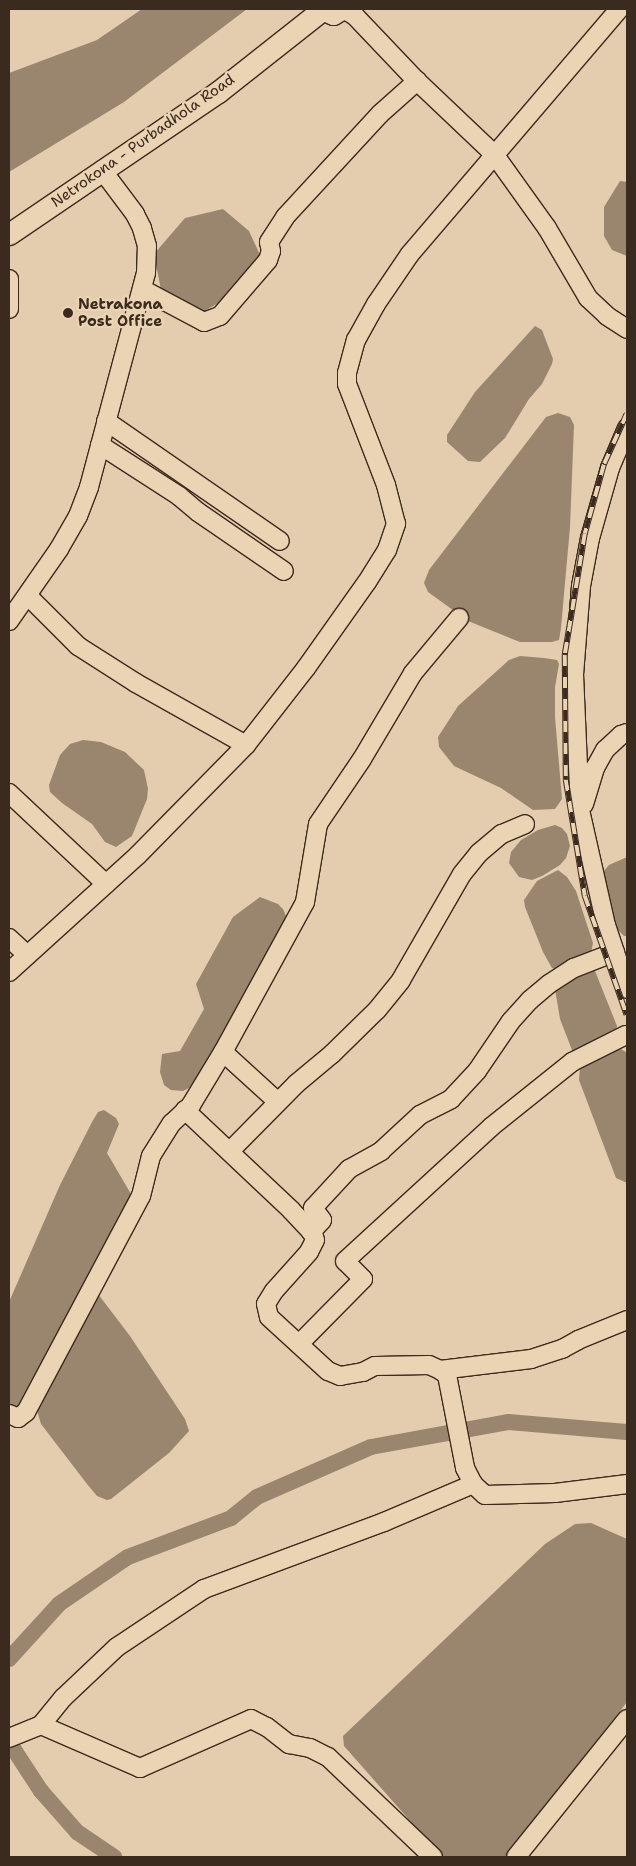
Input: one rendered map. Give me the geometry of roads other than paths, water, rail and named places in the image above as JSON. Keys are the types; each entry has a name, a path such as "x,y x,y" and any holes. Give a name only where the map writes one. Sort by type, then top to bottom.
{"main road":[{"path":"322,9 333,14 342,9"},
{"name":"Netrokona - Purbadhola Road","path":"9,234 218,92 322,9"}],"street":[{"path":"342,9 355,16 417,81 494,154 547,228 588,298 607,316 627,329"},
{"path":"9,972 138,855 246,745 306,668 367,582 393,537 396,524 394,508 347,384 347,373 356,340 376,304 410,254 619,9"},
{"path":"142,289 204,322 220,316 268,260 271,251 269,242 285,217 380,114 417,81"},
{"path":"9,621 28,596 78,516 89,487 142,289 148,259 145,236 135,214 102,170"},
{"path":"9,279 9,309"},
{"path":"106,421 280,541"},
{"path":"627,428 610,468 590,538 582,586 574,674 580,810 606,925 627,990"},
{"path":"100,445 165,486 198,512 284,571"},
{"path":"28,596 78,646 136,683 246,745"},
{"path":"9,1414 18,1418 26,1412 141,1196 151,1156 172,1123 191,1105 223,1052 306,902 318,824 362,759 413,673 459,618"},
{"path":"580,810 586,800 595,768 605,750 621,735 627,733"},
{"path":"9,793 106,884"},
{"path":"230,1151 278,1102 377,1010 401,980 462,874 478,853 502,834 525,824"},
{"path":"9,938 27,955"},
{"path":"311,1232 322,1220 313,1208 349,1169 381,1151 420,1115 451,1099 477,1071 511,1021 530,1000 549,984 574,968 615,952"},
{"path":"299,1344 363,1279 345,1261 351,1255 491,1127 572,1062 626,1035"},
{"path":"223,1052 278,1102"},
{"path":"185,1110 292,1210 311,1232 315,1240 313,1245 274,1291 266,1304 270,1317 328,1371 340,1376 364,1372 375,1366 429,1365 444,1372 531,1359 562,1349 578,1340 627,1320"},
{"path":"444,1372 465,1468 473,1484 485,1495 556,1493 627,1484"},
{"path":"9,1738 42,1725 63,1698 117,1647 204,1589 384,1522 473,1484"},
{"path":"42,1725 140,1768 251,1719 267,1727 289,1744 310,1748 328,1757 433,1857"},
{"path":"516,1857 627,1719"}],"waterway":[{"path":"9,1659 59,1604 128,1557 231,1518 257,1497 371,1447 508,1422 627,1432"},
{"path":"9,1742 41,1791 77,1832 114,1857"}],"railway":[{"path":"627,414 604,465 585,534 565,655 566,780 585,896 627,1015"}],"place":[{"name":"Netrakona Post Office","path":"68,313"}]}
